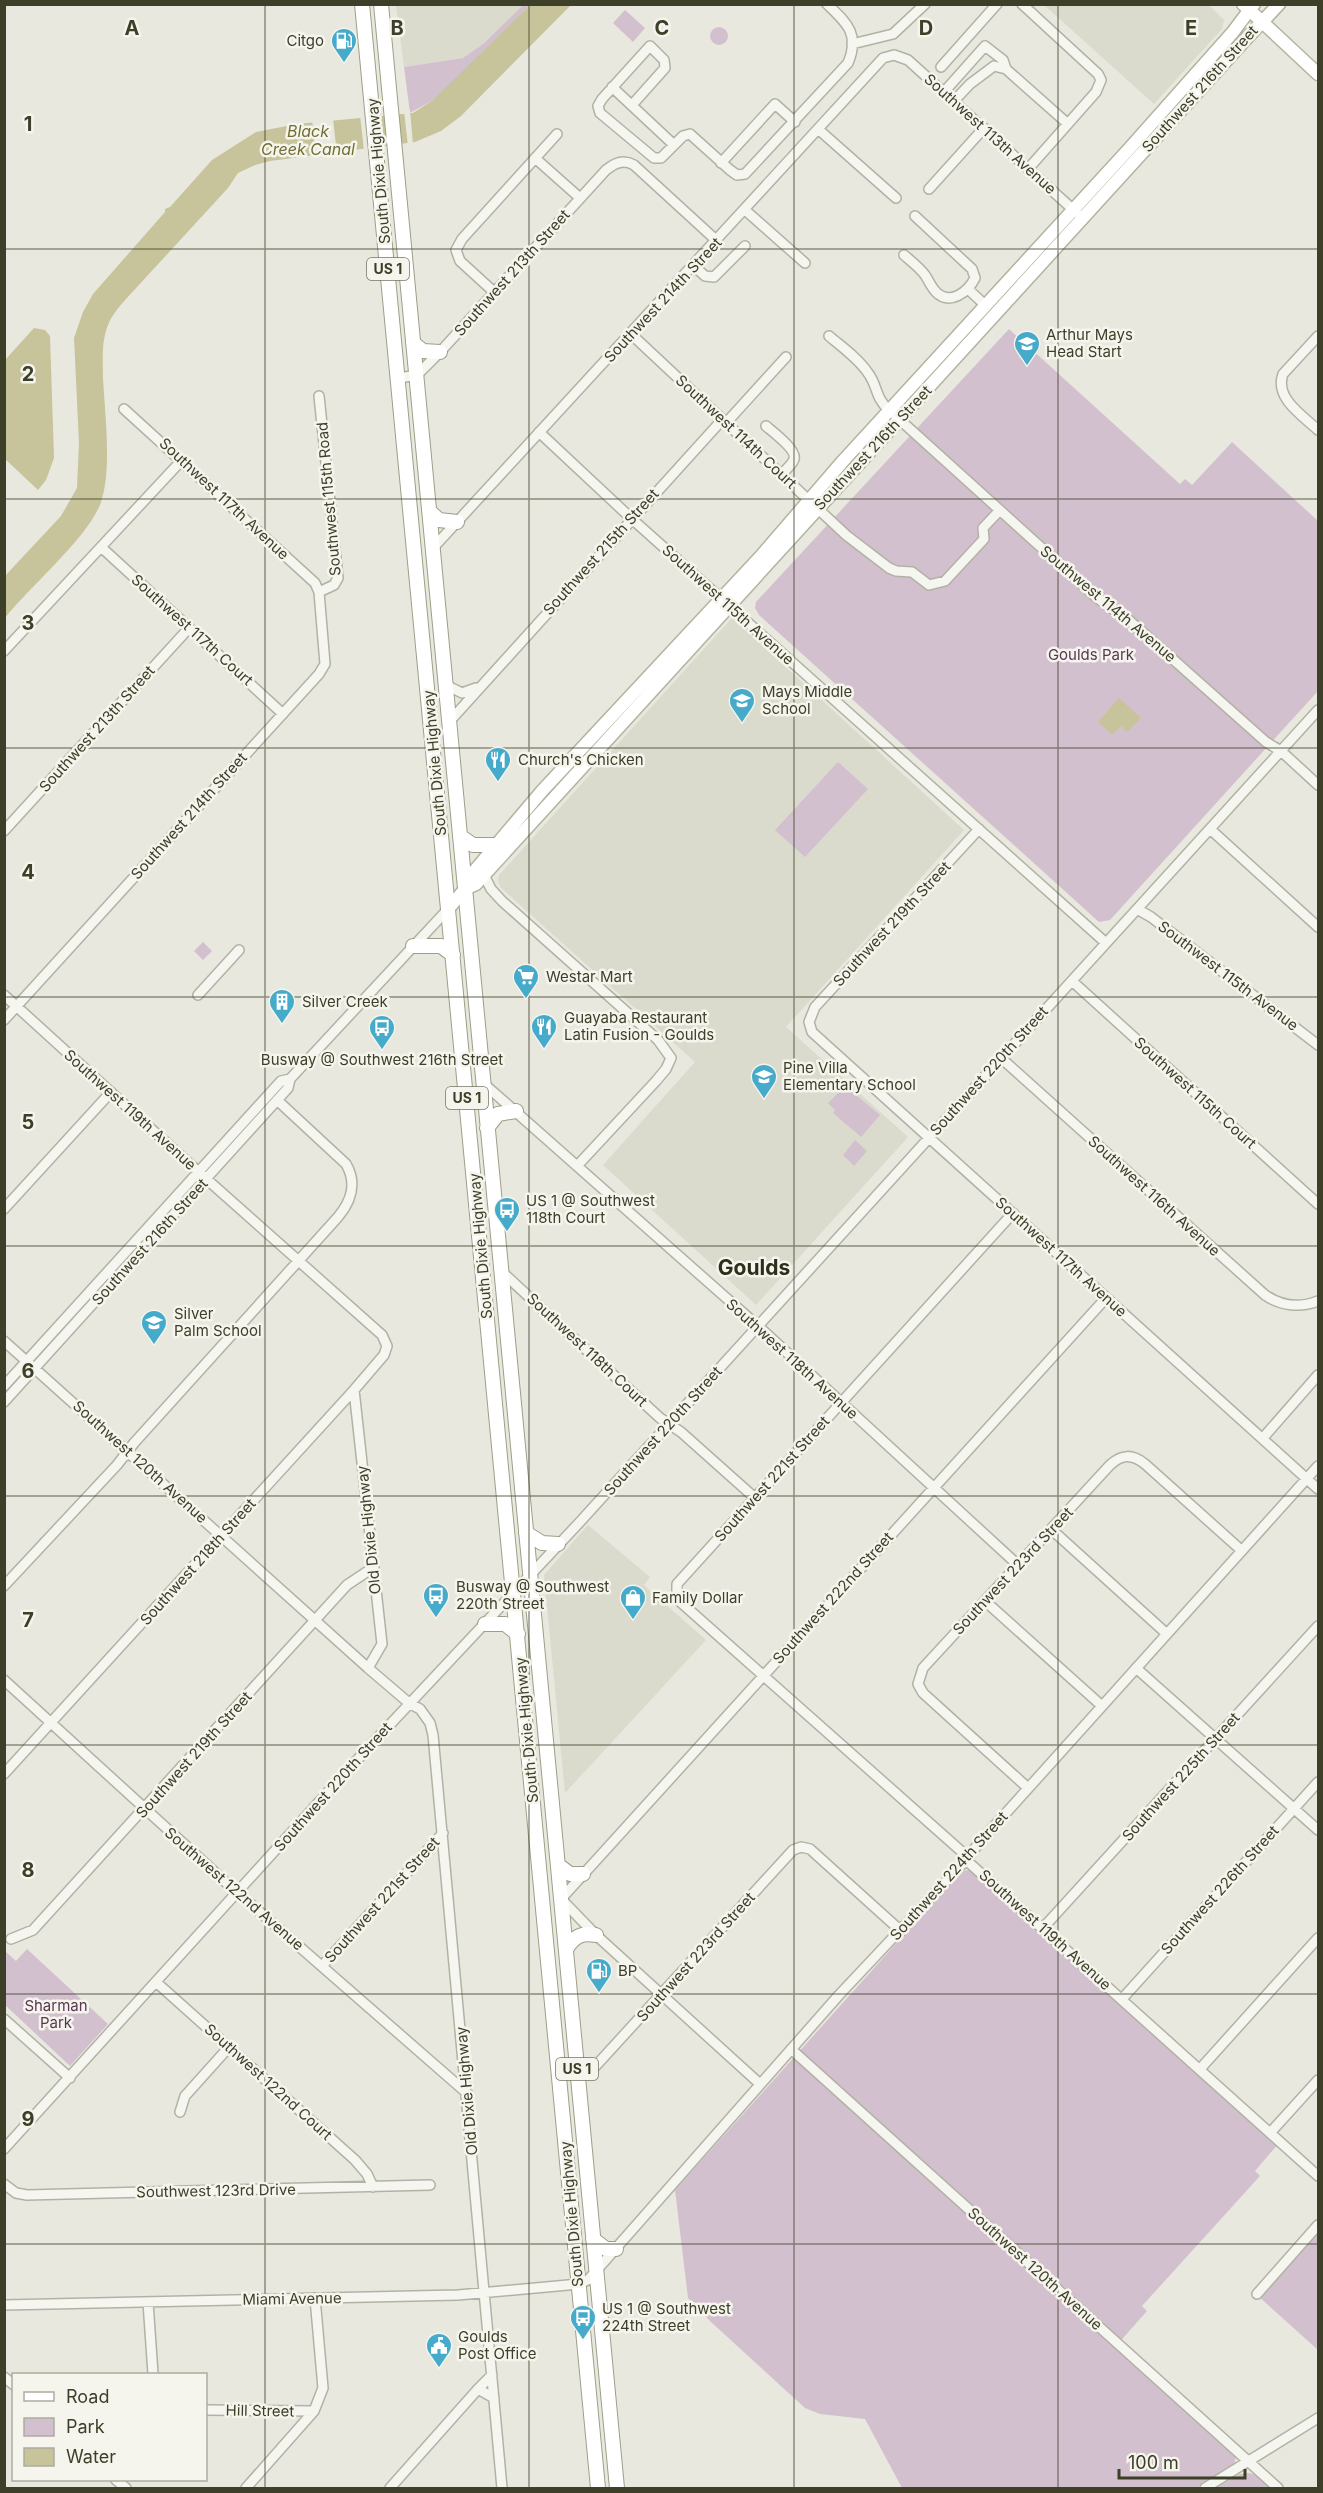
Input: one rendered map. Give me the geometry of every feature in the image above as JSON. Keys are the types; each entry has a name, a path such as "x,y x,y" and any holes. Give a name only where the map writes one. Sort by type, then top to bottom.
{"highway":[{"name":"South Dixie Highway","path":"362,4 598,2488"},
{"name":"South Dixie Highway","path":"381,4 617,2488"},
{"path":"413,343 423,351 440,352"},
{"path":"429,511 439,520 457,522"},
{"path":"415,551 433,548"},
{"path":"432,726 441,738 454,881 460,889 465,890"},
{"path":"460,836 473,845 498,845"},
{"path":"449,908 452,906 458,911 470,1032 479,1045"},
{"path":"413,946 441,946 453,956"},
{"path":"487,1128 498,1114 516,1111"},
{"path":"472,1150 482,1170 490,1260 492,1266 501,1272 492,1277 485,1288"},
{"path":"499,1442 509,1461 518,1560 521,1567 530,1574"},
{"path":"526,1533 542,1543 558,1544"},
{"path":"513,1592 522,1597 535,1711 545,1730"},
{"path":"485,1624 505,1624 518,1634"},
{"path":"531,1772 540,1790 549,1885 561,1899 549,1912 545,1923"},
{"path":"558,1865 567,1873 583,1874"},
{"path":"566,1949 576,1936 596,1935"},
{"path":"565,2134 576,2157 585,2261 588,2268 596,2272"},
{"path":"593,2239 606,2249 616,2249"},
{"path":"579,2284 590,2295 598,2372 606,2384"}],"main road":[{"name":"Southwest 216th Street","path":"813,504 899,420 1253,12 1279,4"},
{"path":"1253,12 1318,74"},
{"name":"Southwest 216th Street","path":"449,908 465,890 476,884 813,504 889,410 986,306 1078,214"},
{"name":"Southwest 216th Street","path":"465,890 471,875 550,783 725,602"}],"street":[{"path":"632,105 665,68 664,60 650,46 599,103 598,110 654,158 661,158 683,136 690,134 737,175 746,174 850,58 852,34 847,23 827,4"},
{"path":"852,44 893,34 925,4"},
{"path":"941,67 997,4"},
{"path":"1022,4 1101,78 1098,89 1028,169"},
{"path":"972,33 1004,60 1006,69"},
{"path":"970,84 974,75 988,60 987,47"},
{"path":"944,92 987,47"},
{"name":"Southwest 113th Avenue","path":"894,55 908,60 1078,214"},
{"name":"Southwest 214th Street","path":"433,548 717,241 876,64 894,55"},
{"path":"954,102 970,84 992,66 1006,69 1068,124"},
{"path":"612,87 674,145"},
{"path":"721,163 775,104 795,122"},
{"path":"928,189 984,128"},
{"path":"818,129 896,198"},
{"path":"494,292 460,261 456,250 462,239 557,134"},
{"path":"535,158 580,198"},
{"name":"Southwest 213th Street","path":"417,375 606,170 623,161 636,167 717,241"},
{"path":"745,210 805,263"},
{"path":"904,255 924,274 934,291 942,297 955,297 968,289 975,278 974,272 915,216"},
{"path":"694,266 708,277 718,276 745,246"},
{"path":"968,289 986,306"},
{"name":"Southwest 114th Court","path":"631,334 846,535 896,572 912,572 924,583 932,586 945,581 984,539 983,528 1000,510"},
{"name":"Southwest 114th Avenue","path":"829,336 866,370 873,380 878,398 899,420 1096,597 1131,622 1318,785"},
{"path":"1318,336 1283,374 1280,382 1290,405 1318,430"},
{"name":"Southwest 215th Street","path":"449,722 632,519 786,357"},
{"path":"399,378 417,375"},
{"name":"Southwest 115th Road","path":"319,396 338,578 334,585 319,592"},
{"name":"Southwest 117th Avenue","path":"124,409 311,579 319,592"},
{"path":"766,426 790,448 794,455 794,460 782,474"},
{"name":"Southwest 115th Avenue","path":"539,432 632,519 1106,943"},
{"path":"4,651 182,460"},
{"name":"Southwest 117th Court","path":"100,547 283,714"},
{"name":"Southwest 214th Street","path":"4,1020 319,674 325,664 319,592"},
{"name":"Southwest 213th Street","path":"4,831 189,628"},
{"path":"446,685 462,693 481,686"},
{"name":"Southwest 220th Street","path":"4,2149 409,1703 485,1624 758,1326 1318,710"},
{"name":"Southwest 219th Street","path":"809,1022 815,1007 979,829"},
{"path":"1210,829 1318,927"},
{"path":"484,875 501,902 658,1040 671,1058 656,1082 578,1166"},
{"name":"Southwest 216th Street","path":"4,1402 288,1088 290,1079 449,908"},
{"name":"Southwest 115th Avenue","path":"1137,909 1151,917 1318,1045"},
{"path":"198,995 239,950"},
{"name":"Southwest 115th Court","path":"1072,981 1318,1204"},
{"name":"Southwest 119th Avenue","path":"4,994 198,1172 382,1335 387,1346"},
{"name":"Southwest 117th Avenue","path":"809,1022 815,1036 1318,1488"},
{"name":"Southwest 116th Avenue","path":"1001,1058 1265,1296 1276,1302 1290,1305 1318,1301"},
{"name":"Southwest 216th Street","path":"4,1386 281,1081 290,1079"},
{"name":"Southwest 118th Avenue","path":"483,1083 758,1326 1018,1565"},
{"path":"4,1209 111,1092"},
{"path":"4,1586 345,1209 351,1197 352,1181 348,1167 277,1100"},
{"name":"Southwest 221st Street","path":"677,1584 1013,1213"},
{"name":"Southwest 118th Court","path":"501,1272 660,1418 669,1423 755,1498"},
{"name":"Southwest 222nd Street","path":"561,1899 1107,1298"},
{"name":"Southwest 120th Avenue","path":"4,1341 409,1703"},
{"name":"Southwest 218th Street","path":"4,1774 354,1390 384,1355 387,1346"},
{"path":"1263,1438 1318,1375"},
{"name":"Old Dixie Highway","path":"354,1390 382,1644 368,1668"},
{"name":"Southwest 223rd Street","path":"1028,1788 925,1695 918,1684 921,1672 1110,1465 1127,1455 1145,1464 1241,1550"},
{"name":"Southwest 224th Street","path":"579,2284 588,2280 596,2272 791,2049 966,1860 1318,1466"},
{"path":"1052,1529 1167,1634"},
{"name":"Southwest 219th Street","path":"11,1939 33,1930 347,1585 374,1567"},
{"name":"Southwest 119th Avenue","path":"677,1584 675,1590 678,1602 961,1851 966,1860 1318,2176"},
{"path":"985,1601 1102,1706"},
{"name":"Southwest 225th Street","path":"1043,1928 1318,1626"},
{"path":"1136,1668 1318,1830"},
{"name":"Southwest 122nd Avenue","path":"4,1680 237,1892 468,2094"},
{"name":"Old Dixie Highway","path":"409,1703 420,1709 430,1723 468,2094 483,2293 502,2488"},
{"name":"Southwest 226th Street","path":"1122,1999 1318,1782"},
{"name":"Southwest 221st Street","path":"322,1966 443,1833"},
{"name":"Southwest 223rd Street","path":"592,2070 793,1850 801,1846 810,1848 901,1931"},
{"path":"561,1899 596,1935 760,2084"},
{"path":"1200,2069 1318,1938"},
{"name":"Southwest 122nd Court","path":"156,1982 355,2160 367,2174 373,2187"},
{"path":"4,2019 70,2078"},
{"path":"180,2112 185,2096 230,2047"},
{"name":"Southwest 120th Avenue","path":"791,2049 1278,2488"},
{"path":"1270,2133 1318,2080"},
{"name":"Southwest 123rd Drive","path":"4,2184 16,2193 27,2195 430,2185"},
{"path":"1257,2294 1318,2225"},
{"name":"Miami Avenue","path":"4,2305 483,2293 579,2284"},
{"path":"246,2488 314,2411 323,2388 315,2298"},
{"path":"148,2302 153,2373"},
{"path":"390,2488 492,2375"},
{"path":"478,2389 494,2398"},
{"name":"Hill Street","path":"207,2410 314,2411"},
{"path":"1206,2488 1318,2418"}],"shaded area":[{"path":"396,5 523,5 483,44 463,58 404,67"},
{"path":"1044,5 1209,5 1224,20 1222,29 1154,104"},
{"path":"732,618 964,830 786,1027 908,1137 756,1305 603,1165 695,1062 501,888 498,881 499,875"},
{"path":"588,1525 650,1577 644,1585 706,1640 565,1793 544,1575"}],"green space":[{"path":"523,5 530,5 433,100 410,113 404,67 463,58 483,44"},
{"path":"625,10 645,28 633,42 613,23"},
{"path":"719,27 725,30 728,36 725,42 719,45 713,42 710,36 713,30"},
{"name":"Goulds Park","path":"1009,329 1180,484 1185,479 1192,485 1232,442 1318,521 1318,691 1110,920 1099,922 759,615 755,608 756,602"},
{"path":"838,762 868,789 805,857 775,830"},
{"path":"203,942 212,951 203,960 194,951"},
{"path":"845,1086 880,1115 861,1137 833,1113 835,1110 828,1103"},
{"path":"855,1140 867,1151 854,1166 843,1155"},
{"path":"963,1871 973,1871 1278,2144 1255,2171 1260,2176 1142,2306 1147,2311 1116,2346 1236,2457 1233,2467 1196,2488 902,2488 865,2419 820,2414 805,2408 688,2298 675,2190 953,1880"},
{"name":"Sharman Park","path":"27,1949 108,2024 70,2066 5,2005 5,1951 16,1961"},
{"path":"1318,2228 1318,2350 1257,2295"},
{"path":"1240,2474 1256,2475 1272,2488 1216,2488"}],"water":[{"name":"Black Creek Canal","path":"530,5 571,5 461,116 441,131 415,142 270,161 238,173 228,188 123,302 110,321 103,345 107,458 101,502 94,516 72,546 5,618 4,577 61,516 77,488 79,443 74,338 83,312 93,294 165,212 165,209 170,207 212,160 256,132 297,124 413,113 433,100"},
{"path":"34,328 45,330 50,336 54,458 46,480 38,490 4,458 5,360"},
{"path":"1119,698 1141,718 1127,732 1121,726 1112,735 1098,722"}],"pier":[{"path":"410,110 413,145 408,146 404,111"},
{"path":"379,111 382,148 364,151 360,115"},
{"path":"333,118 337,155 316,159 312,120"}],"place":[{"name":"Citgo","path":"344,64"},
{"name":"Arthur Mays Head Start","path":"1027,367"},
{"name":"Mays Middle School","path":"742,724"},
{"name":"Church's Chicken","path":"498,783"},
{"name":"Westar Mart","path":"526,1000"},
{"name":"Silver Creek","path":"282,1025"},
{"name":"Guayaba Restaurant Latin Fusion - Goulds","path":"544,1050"},
{"name":"Busway @ Southwest 216th Street","path":"382,1051"},
{"name":"Pine Villa Elementary School","path":"764,1100"},
{"name":"US 1 @ Southwest 118th Court","path":"507,1233"},
{"name":"Silver Palm School","path":"154,1346"},
{"name":"Busway @ Southwest 220th Street","path":"436,1619"},
{"name":"Family Dollar","path":"633,1621"},
{"name":"BP","path":"599,1994"},
{"name":"US 1 @ Southwest 224th Street","path":"583,2341"},
{"name":"Goulds Post Office","path":"439,2369"}],"district":[{"name":"Goulds","path":"754,1268"}]}
